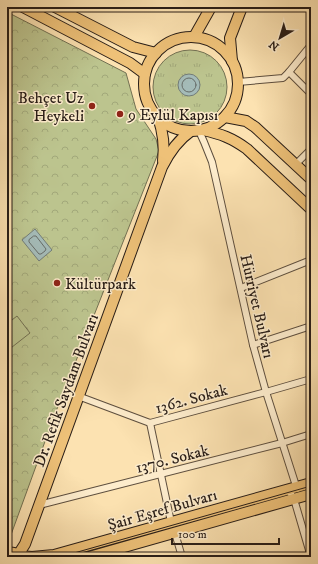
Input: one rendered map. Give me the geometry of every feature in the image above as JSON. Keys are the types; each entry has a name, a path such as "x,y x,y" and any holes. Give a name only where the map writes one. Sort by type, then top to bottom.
{"main road":[{"path":"23,7 130,63 145,74"},
{"path":"55,7 133,47 156,53"},
{"path":"194,37 211,7"},
{"path":"232,61 230,38 242,7"},
{"path":"162,167 168,155 184,136 197,131 218,124 226,117 233,107 237,95 237,71 223,49 209,41 194,37 183,38 173,41 156,53 149,63 145,74 144,88 152,110 158,117 173,128 182,130 197,131 218,133 238,143 247,149 311,209"},
{"path":"158,117 164,138 165,150 162,167"},
{"path":"226,117 246,121 255,127 311,179"},
{"name":"Dr. Refik Saydam Bulvarı","path":"20,556 162,167"},
{"name":"Şair Eşref Bulvarı","path":"7,552 20,556 32,557 54,555 311,483"},
{"path":"89,557 311,494"}],"street":[{"path":"238,82 283,78 311,45"},
{"path":"289,72 311,94"},
{"name":"Hürriyet Bulvarı","path":"197,131 204,142 212,162 241,288 252,345 282,443 292,488 297,498 311,557"},
{"path":"295,164 311,149"},
{"path":"241,288 311,260"},
{"path":"252,345 311,326"},
{"name":"1362. Sokak","path":"78,396 150,423 311,379"},
{"path":"150,423 171,522"},
{"name":"1370. Sokak","path":"39,505 282,443 311,434"},
{"path":"175,533 182,557"}],"green space":[{"name":"Kültürpark","path":"7,12 126,73 136,109 156,139 159,151 55,414 8,543 7,543"},
{"path":"190,50 204,53 216,61 224,73 227,87 224,101 216,113 204,121 190,124 176,121 164,113 156,101 153,87 156,73 164,61 176,53"},
{"path":"17,316 30,333 7,351 7,324"}],"water":[{"path":"189,74 197,77 200,85 197,93 189,96 181,93 178,85 181,77"},
{"path":"35,229 52,250 39,261 22,240"}],"tram line":[{"path":"60,557 311,486"}],"place":[{"name":"Behçet Uz Heykeli","path":"92,106"},
{"name":"9 Eylül Kapısı","path":"120,114"},
{"name":"Kültürpark","path":"57,283"}]}
